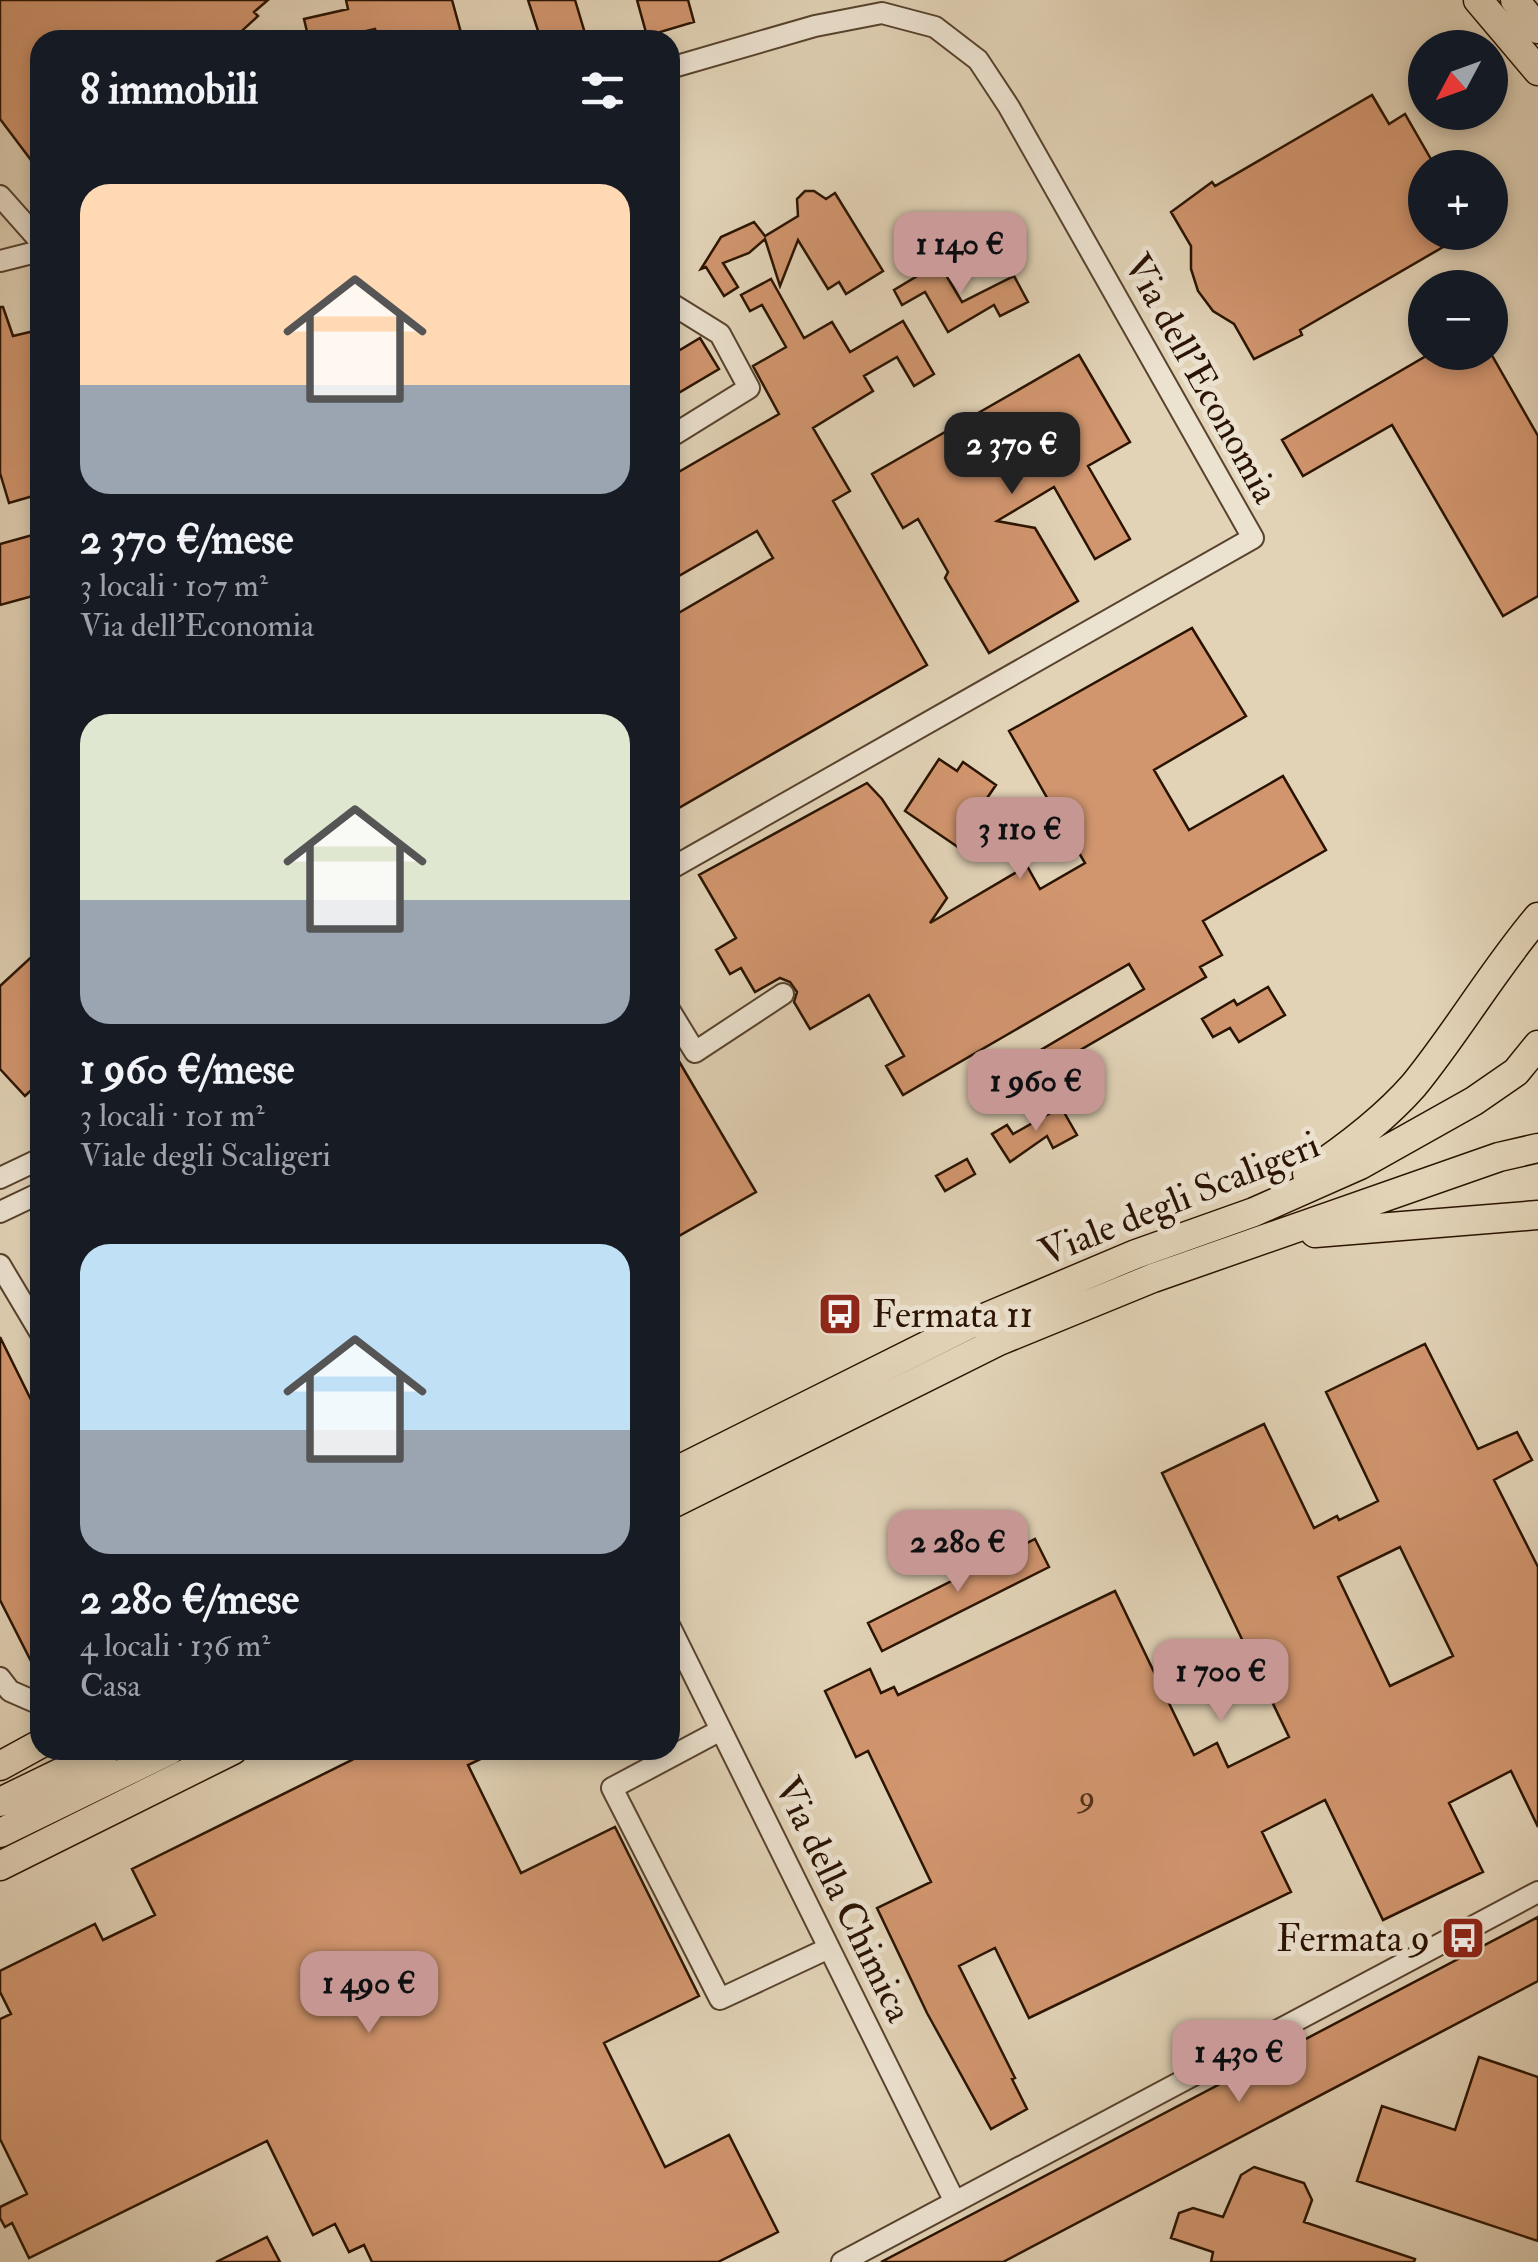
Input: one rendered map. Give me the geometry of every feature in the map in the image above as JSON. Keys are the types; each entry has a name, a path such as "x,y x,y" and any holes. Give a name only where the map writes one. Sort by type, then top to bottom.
{"highway":[{"path":"1478,0 1538,71"},
{"path":"1514,0 1538,29"},
{"path":"1254,1212 1337,1154 1412,1086 1503,958 1538,916"},
{"name":"Viale degli Scaligeri","path":"680,1469 970,1324 1136,1254 1254,1212 1360,1165 1416,1136 1516,1072 1538,1045"},
{"name":"Viale degli Scaligeri","path":"680,1500 999,1340 1153,1278 1500,1157 1538,1148"},
{"path":"1269,1238 1538,1215"},
{"path":"680,1519 894,1395"},
{"path":"680,1453 819,1400"},
{"path":"0,1766 30,1750"},
{"path":"0,1802 86,1760"},
{"path":"0,1833 150,1760"},
{"path":"0,1866 214,1760"}],"street":[{"name":"Via dell'Economia","path":"680,65 815,26 882,14 935,27 978,60 1010,106 1253,538 680,863"},
{"path":"0,196 30,230"},
{"path":"0,261 30,254"},
{"path":"680,309 720,334 749,388 680,431"},
{"path":"680,1027 695,1052 783,994"},
{"path":"0,1178 30,1164"},
{"path":"0,1212 30,1198"},
{"path":"0,1265 30,1315"},
{"name":"Via della Chimica","path":"680,1647 955,2202"},
{"path":"0,1678 10,1691 30,1700"},
{"path":"680,1752 721,1730"},
{"path":"665,1760 612,1788 720,1998 830,1948"},
{"path":"842,2262 1538,1892"}],"building":[{"path":"0,0 268,0 254,12 258,16 243,30 30,30 30,159 0,119"},
{"path":"346,0 452,0 460,30 307,30 304,19 348,9"},
{"path":"528,0 575,0 584,30 538,30"},
{"path":"637,0 688,0 694,22 667,30 645,30"},
{"path":"1372,95 1389,124 1405,114 1408,130 1414,130 1426,150 1408,150 1408,250 1438,250 1300,330 1302,335 1254,359 1234,324 1213,311 1198,291 1191,269 1191,246 1171,212 1212,182 1215,186"},
{"path":"805,191 814,191 826,199 835,193 883,271 846,294 839,282 828,289 798,240 780,286 765,239 749,253 723,263 738,287 724,296 706,267 701,269 721,237 754,222 765,236 798,216 797,199"},
{"path":"939,263 962,302 1014,276 1028,302 1000,316 994,305 948,332 925,292 902,305 894,290"},
{"path":"771,279 804,338 832,322 850,352 903,321 934,374 914,386 897,357 864,376 873,391 813,428 850,491 833,501 927,665 680,807 680,612 773,558 757,531 680,575 680,471 779,414 753,366 786,347 762,305 750,311 741,295"},
{"path":"3,307 13,336 30,332 30,497 9,503 0,473"},
{"path":"700,338 719,369 680,392 680,350"},
{"path":"1079,355 1130,442 1088,466 1130,539 1095,559 1054,487 997,521 1035,528 1078,601 989,653 945,578 948,572 918,519 903,528 872,474"},
{"path":"1408,367 1408,370 1500,370 1538,436 1538,596 1503,616 1392,425 1303,476 1282,440"},
{"path":"30,536 30,597 0,605 0,544"},
{"path":"1192,628 1246,716 1154,770 1189,830 1283,776 1326,850 1203,921 1222,955 1200,967 1206,977 1044,1071 1034,1054 1144,989 1129,964 903,1095 886,1066 904,1056 869,995 810,1029 794,1002 797,992 790,982 780,978 755,992 741,968 730,974 716,950 736,938 699,875 867,783 882,799 947,898 930,923 1027,866 1040,889 1085,863 1062,824 1019,849 1011,835 1054,810 1009,731"},
{"path":"939,759 957,771 963,762 996,785 983,804 1002,817 974,858 905,811"},
{"path":"30,958 30,1091 25,1096 0,1069 0,986"},
{"path":"1268,987 1285,1015 1239,1042 1230,1028 1213,1037 1202,1019 1234,1000 1237,1005"},
{"path":"680,1063 756,1192 680,1235"},
{"path":"1061,1107 1077,1135 1053,1148 1047,1136 1010,1162 992,1134 1007,1125 1013,1134"},
{"path":"967,1159 975,1174 945,1191 936,1176"},
{"path":"0,1337 30,1398 30,1659 0,1600"},
{"path":"1425,1344 1478,1449 1517,1432 1532,1460 1494,1480 1538,1567 1538,1827 1511,1771 1449,1803 1483,1872 1383,1920 1325,1800 1262,1832 1291,1892 1029,2018 995,1948 959,1966 1027,2109 991,2129 927,2013 877,1908 931,1882 868,1751 856,1757 825,1691 870,1669 881,1693 894,1687 898,1695 1115,1591 1194,1755 1217,1743 1228,1767 1289,1737 1162,1473 1264,1424 1314,1528 1378,1501 1326,1392","holes":["1400,1547 1453,1656 1390,1686 1338,1577"]},
{"path":"1035,1539 1049,1567 882,1651 868,1623"},
{"path":"352,1760 478,1760 468,1765 521,1873 615,1827 699,1996 604,2043 665,2167 729,2135 778,2232 718,2262 372,2262 364,2245 349,2252 335,2224 313,2235 267,2141 29,2258 12,2223 5,2227 0,2218 0,2207 27,2194 0,2139 0,2019 11,2014 0,1992 0,1971 95,1924 103,1940 155,1915 132,1869"},
{"path":"1538,1917 1538,1981 1003,2262 881,2262"},
{"path":"1479,2057 1538,2077 1538,2241 1357,2181 1382,2106 1455,2130"},
{"path":"1254,2167 1304,2183 1312,2200 1304,2222 1415,2259 1414,2262 1211,2262 1213,2252 1171,2238 1179,2213 1193,2208 1223,2217 1241,2175"},
{"path":"267,2237 280,2262 216,2262"}],"place":[{"name":"Fermata 11","path":"840,1314"},
{"name":"Fermata 9","path":"1463,1938"}]}
